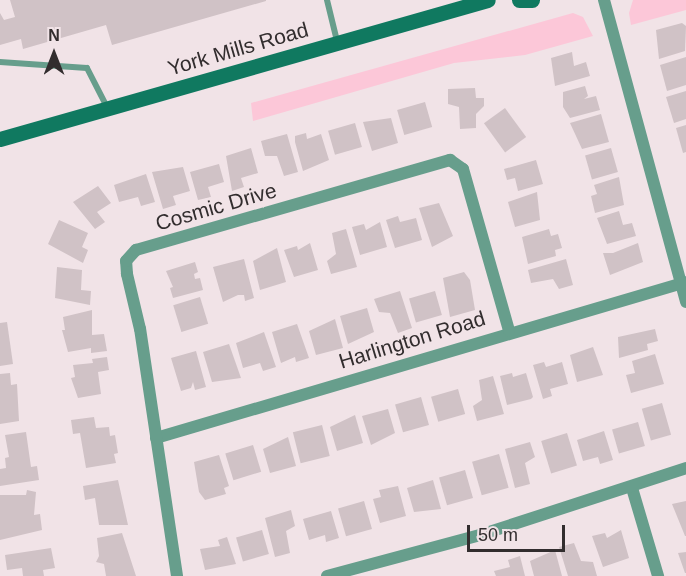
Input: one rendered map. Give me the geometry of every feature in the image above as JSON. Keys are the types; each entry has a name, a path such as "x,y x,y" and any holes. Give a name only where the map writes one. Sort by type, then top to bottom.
{"main road":[{"name":"York Mills Road","path":"0,139 488,0"},
{"path":"519,0 532,0"}],"street":[{"path":"604,0 683,282 686,302"},
{"name":"Cosmic Drive","path":"177,576 135,302 127,274 126,261 136,250 450,160 463,169 509,331"},
{"name":"Harlington Road","path":"156,438 509,331 683,282"},
{"path":"327,576 632,488 686,468"},
{"path":"632,488 658,576"}],"lane":[{"path":"327,0 337,42"},
{"path":"0,62 87,68 107,108"}],"shaded area":[{"path":"633,0 686,0 686,10 631,25 629,13"},
{"path":"573,13 583,17 593,36 525,55 454,63 253,121 251,103"}],"building":[{"path":"10,0 266,1 112,45 106,25 23,49 21,39 0,45 0,13 4,20 15,17"},
{"path":"682,23 686,26 685,51 659,59 656,30"},
{"path":"572,52 574,66 586,62 590,76 555,86 551,58"},
{"path":"686,57 686,85 667,91 660,65"},
{"path":"585,86 588,96 584,99 596,96 600,110 570,118 563,107 563,92"},
{"path":"475,88 476,98 484,98 484,106 476,114 476,128 460,129 459,107 448,104 448,89"},
{"path":"686,91 686,119 674,123 666,97"},
{"path":"425,102 432,127 404,135 397,110"},
{"path":"505,108 526,137 505,152 484,123"},
{"path":"601,114 609,142 582,149 570,123"},
{"path":"391,118 398,143 372,151 363,122"},
{"path":"355,123 362,147 335,155 328,131"},
{"path":"686,125 686,152 683,153 676,128"},
{"path":"306,133 307,139 321,134 329,160 303,171 295,136"},
{"path":"287,134 298,172 284,176 277,156 265,156 261,141"},
{"path":"251,148 258,173 241,178 244,187 232,191 226,156"},
{"path":"611,148 618,172 592,179 585,155"},
{"path":"536,160 543,184 518,191 515,178 507,180 504,169"},
{"path":"219,164 224,182 208,187 211,197 198,200 190,172"},
{"path":"183,167 190,191 173,196 176,205 163,209 152,172"},
{"path":"146,174 155,202 141,206 138,197 119,202 114,185"},
{"path":"619,177 624,205 595,213 591,196 597,194 594,185"},
{"path":"98,186 111,203 97,212 105,222 95,229 73,202"},
{"path":"537,192 540,220 515,227 508,202"},
{"path":"439,203 453,236 432,247 419,208"},
{"path":"619,211 623,225 632,223 636,236 607,244 597,218"},
{"path":"398,216 400,222 416,218 422,240 395,248 386,220"},
{"path":"59,220 88,233 82,247 88,250 83,263 48,244"},
{"path":"380,222 387,247 360,255 352,227 364,224 366,230"},
{"path":"346,229 357,267 331,274 327,261 336,254 332,233"},
{"path":"549,229 551,236 558,234 562,248 555,250 556,256 528,264 522,237"},
{"path":"310,243 318,270 294,277 284,250 297,246 298,250"},
{"path":"638,243 643,262 610,275 603,253 613,253"},
{"path":"277,248 286,282 260,290 253,261"},
{"path":"244,259 254,298 245,301 244,295 238,295 223,302 213,267"},
{"path":"566,259 573,285 559,289 553,279 531,283 528,270"},
{"path":"195,262 198,272 194,274 195,279 200,278 203,290 173,298 170,288 173,287 166,271"},
{"path":"57,267 82,270 81,290 91,291 90,305 55,298"},
{"path":"464,272 470,280 475,310 450,317 443,278"},
{"path":"400,291 412,328 398,333 390,313 379,312 374,299"},
{"path":"435,291 442,315 416,322 409,298"},
{"path":"200,297 208,324 181,332 173,305"},
{"path":"367,308 374,332 348,344 340,316"},
{"path":"92,310 92,335 104,334 107,351 91,353 91,348 68,352 62,330 65,330 63,317"},
{"path":"335,319 343,348 316,355 309,331"},
{"path":"7,322 13,364 0,366 0,323"},
{"path":"297,324 309,358 296,362 295,357 281,363 272,332"},
{"path":"655,329 658,341 647,344 648,350 619,358 618,337"},
{"path":"264,332 276,367 263,371 260,363 243,368 236,343"},
{"path":"229,344 241,378 212,382 203,352"},
{"path":"593,347 603,375 577,382 570,355"},
{"path":"196,351 206,387 195,390 193,382 191,388 181,391 171,358"},
{"path":"655,354 664,384 631,393 626,375 635,373 632,361"},
{"path":"107,357 109,370 98,372 101,394 78,398 71,378 75,377 73,365 93,363 92,359"},
{"path":"544,362 546,367 562,362 568,384 550,389 552,396 543,399 533,365"},
{"path":"10,373 11,385 17,384 19,421 0,424 0,374"},
{"path":"512,373 513,377 526,373 533,397 507,405 500,376"},
{"path":"493,376 504,414 477,421 473,406 482,400 479,380"},
{"path":"458,389 465,414 438,422 431,397"},
{"path":"421,397 429,425 403,432 395,404"},
{"path":"662,403 671,435 651,441 642,409"},
{"path":"388,409 395,433 371,445 362,416"},
{"path":"355,415 363,443 337,451 330,427"},
{"path":"94,417 96,428 109,427 110,436 115,435 118,453 114,454 116,463 86,468 80,433 73,434 71,420"},
{"path":"638,422 645,446 619,453 612,429"},
{"path":"322,425 330,456 301,463 293,432"},
{"path":"604,431 613,460 600,464 598,457 583,461 577,440"},
{"path":"26,432 31,467 37,466 39,480 0,486 0,469 6,468 5,458 9,457 5,435"},
{"path":"567,433 577,466 551,473 541,441"},
{"path":"288,437 296,466 270,473 263,449"},
{"path":"530,442 535,457 525,463 530,484 515,488 505,449"},
{"path":"253,445 261,472 233,480 225,453"},
{"path":"499,454 509,488 482,495 472,462"},
{"path":"219,455 229,486 224,488 226,494 205,500 199,492 194,462"},
{"path":"465,470 473,498 447,505 439,477"},
{"path":"118,480 128,525 99,525 95,498 85,500 83,486"},
{"path":"433,480 441,509 414,512 407,488"},
{"path":"398,486 406,516 380,523 373,499 381,497 379,490"},
{"path":"27,490 36,492 34,515 40,514 42,530 0,540 0,495 26,495"},
{"path":"364,501 372,529 346,536 338,508"},
{"path":"686,501 686,536 685,536 672,504"},
{"path":"291,510 295,526 286,531 290,553 275,557 265,518"},
{"path":"331,511 339,538 326,542 325,535 309,540 303,519"},
{"path":"262,530 269,554 243,561 236,537"},
{"path":"621,530 629,558 603,567 592,536 605,533 607,538"},
{"path":"122,533 136,576 106,576 104,564 96,562 99,556 97,538"},
{"path":"227,537 236,564 205,570 200,549 220,546 218,540"},
{"path":"574,543 581,561 593,562 597,576 568,576 559,547"},
{"path":"51,548 55,568 43,570 44,576 23,576 22,568 7,570 5,555"},
{"path":"555,550 562,576 534,576 530,561"},
{"path":"686,552 686,573 685,573 678,553"},
{"path":"520,556 525,576 496,576 494,571 510,567 508,560"}]}
